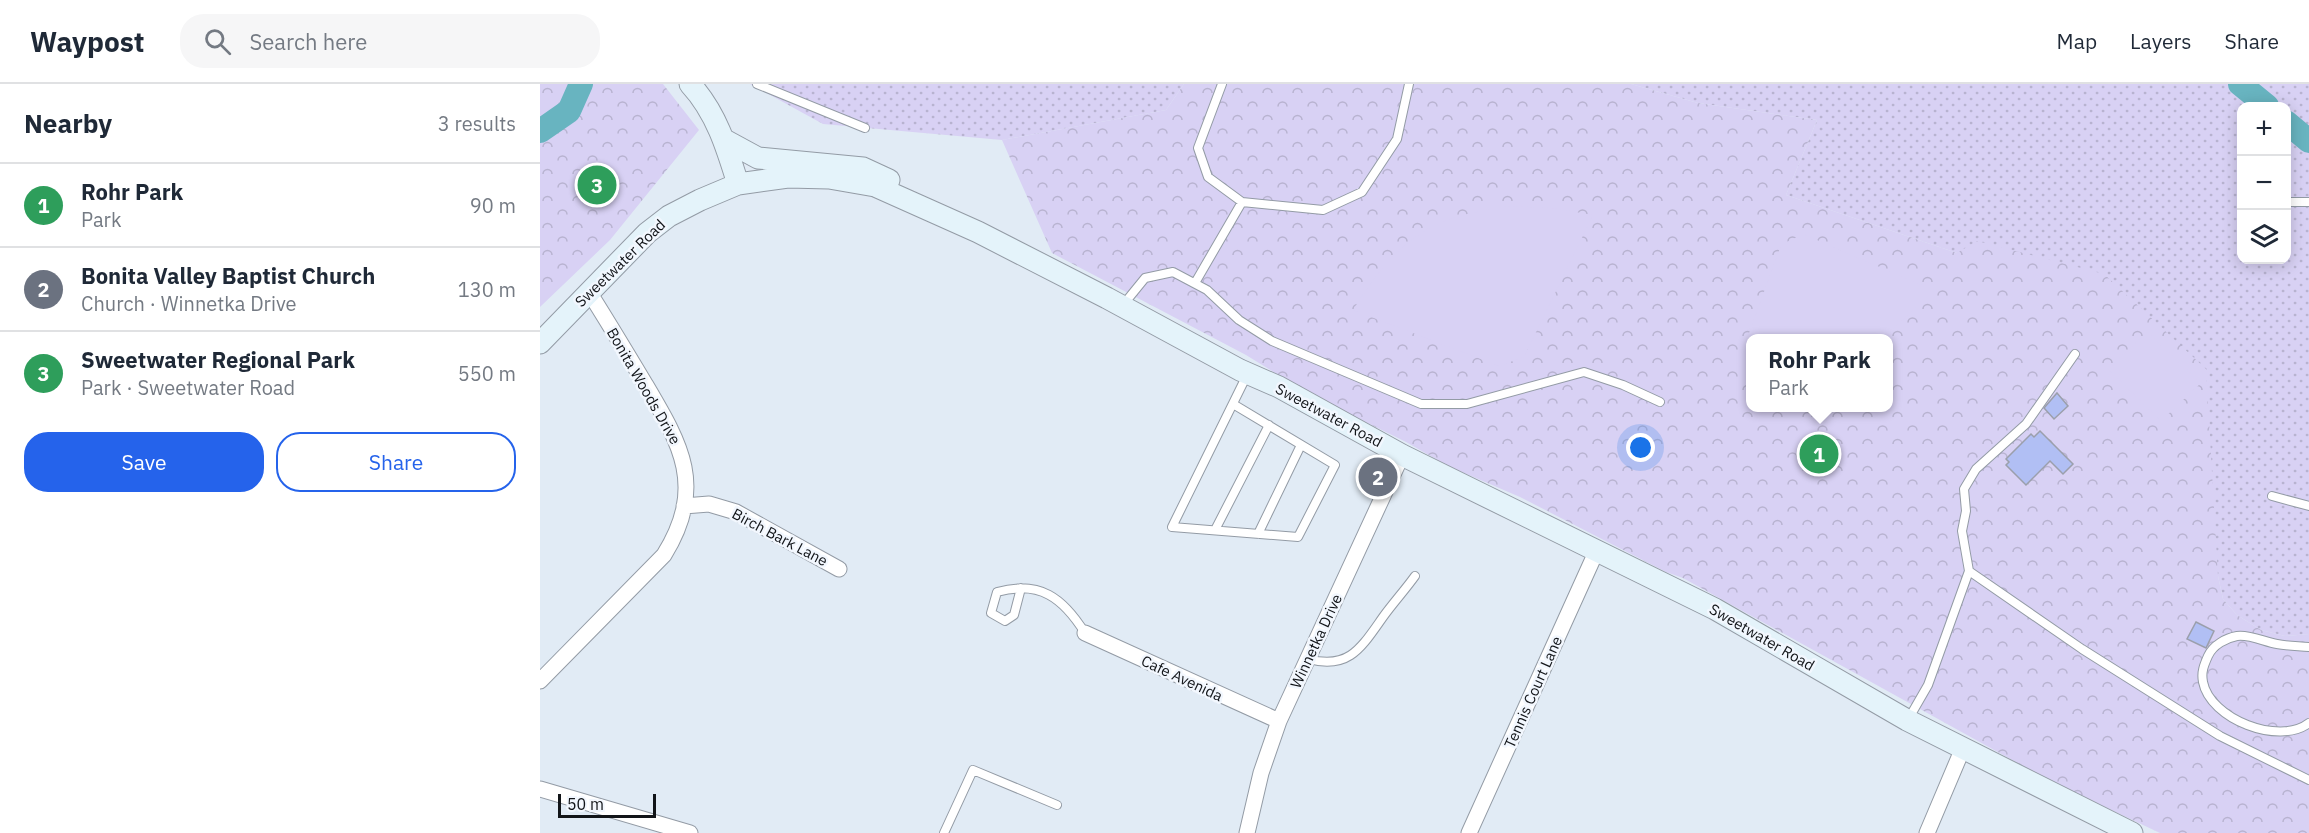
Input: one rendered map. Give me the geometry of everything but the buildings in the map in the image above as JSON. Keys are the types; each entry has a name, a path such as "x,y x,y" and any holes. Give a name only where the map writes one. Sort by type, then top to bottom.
{"main road":[{"path":"690,84 708,105 723,139 738,184"},
{"path":"723,139 758,158 863,168 917,192 926,207"},
{"name":"Sweetwater Road","path":"540,343 647,233 669,216 738,184 788,177 829,178 875,186 926,207 1248,374 1279,387 1402,454 1714,609 1907,720 2132,833"}],"street":[{"name":"Bonita Woods Drive","path":"542,675 664,555 677,531 684,506 686,476 674,433 589,292"},
{"name":"Winnetka Drive","path":"1247,833 1261,773 1279,721 1402,454"},
{"name":"Birch Bark Lane","path":"684,506 709,504 735,512 839,569"},
{"name":"Tennis Court Lane","path":"1469,833 1597,550"},
{"name":"Cafe Avenida","path":"1085,633 1279,721"},
{"path":"1927,833 1963,748"},
{"path":"540,789 690,833"}],"lane":[{"path":"757,84 865,128"},
{"path":"1222,84 1198,148 1208,177 1242,202 1323,210 1362,192 1397,139 1409,84"},
{"path":"1195,283 1242,202"},
{"path":"2291,202 2309,202"},
{"path":"1122,307 1145,278 1173,272 1207,290 1239,320 1272,340 1421,404 1467,404 1584,372 1623,384 1660,402"},
{"path":"1907,720 1928,685 1969,571 1962,531 1966,511 1964,489 1976,469 2026,424 2075,354"},
{"path":"1233,404 1335,465 1298,537 1172,527 1233,404 1248,374"},
{"path":"1215,531 1269,425"},
{"path":"1258,534 1301,445"},
{"path":"2272,496 2309,506"},
{"path":"1969,571 2082,649 2220,736 2309,780"},
{"path":"1308,659 1323,663 1352,656 1374,633 1415,576"},
{"path":"1021,588 1014,615 1005,621 991,613 997,592 1014,587 1021,588 1056,597 1073,614 1085,633"},
{"path":"2309,647 2281,645 2239,635 2226,639 2210,651 2202,668 2203,683 2208,695 2238,722 2257,730 2285,732 2309,723"},
{"path":"944,833 973,770 1057,805"}],"green space":[{"path":"540,84 663,84 699,130 610,240 540,307"},
{"path":"750,84 1184,84 1166,110 1002,140 823,124"},
{"path":"1184,84 1631,84 1698,103 1817,120 1786,195 1957,253 1977,241 2104,274 2206,369 2218,576 2223,599 2237,615 2261,630 2285,636 2309,634 2309,833 2160,833 2052,782 1683,578 1666,572 1520,497 1448,466 1406,442 1313,396 1246,355 1052,253 1002,140 1166,110"},
{"path":"1631,84 2309,84 2309,634 2285,636 2261,630 2237,615 2223,599 2218,576 1957,253 1786,195 1817,120 1698,103"},
{"path":"1505,206 1552,208 1593,215 1524,357 1499,366 1353,310 1387,263 1408,242 1433,226 1450,219"},
{"path":"1803,234 1926,287 1924,298 1889,334 1749,334 1781,245"},
{"path":"2147,332 2201,383 2161,421 2108,369"},
{"path":"1746,341 1746,368 1737,366"}],"waterway":[{"path":"540,131 569,111 581,84"},
{"path":"2240,84 2262,102"},
{"path":"2291,126 2309,141"}],"place":[{"name":"Sweetwater Regional Park","path":"597,185"},
{"name":"Rohr Park","path":"1819,454"},
{"name":"Bonita Valley Baptist Church","path":"1378,477"}]}
